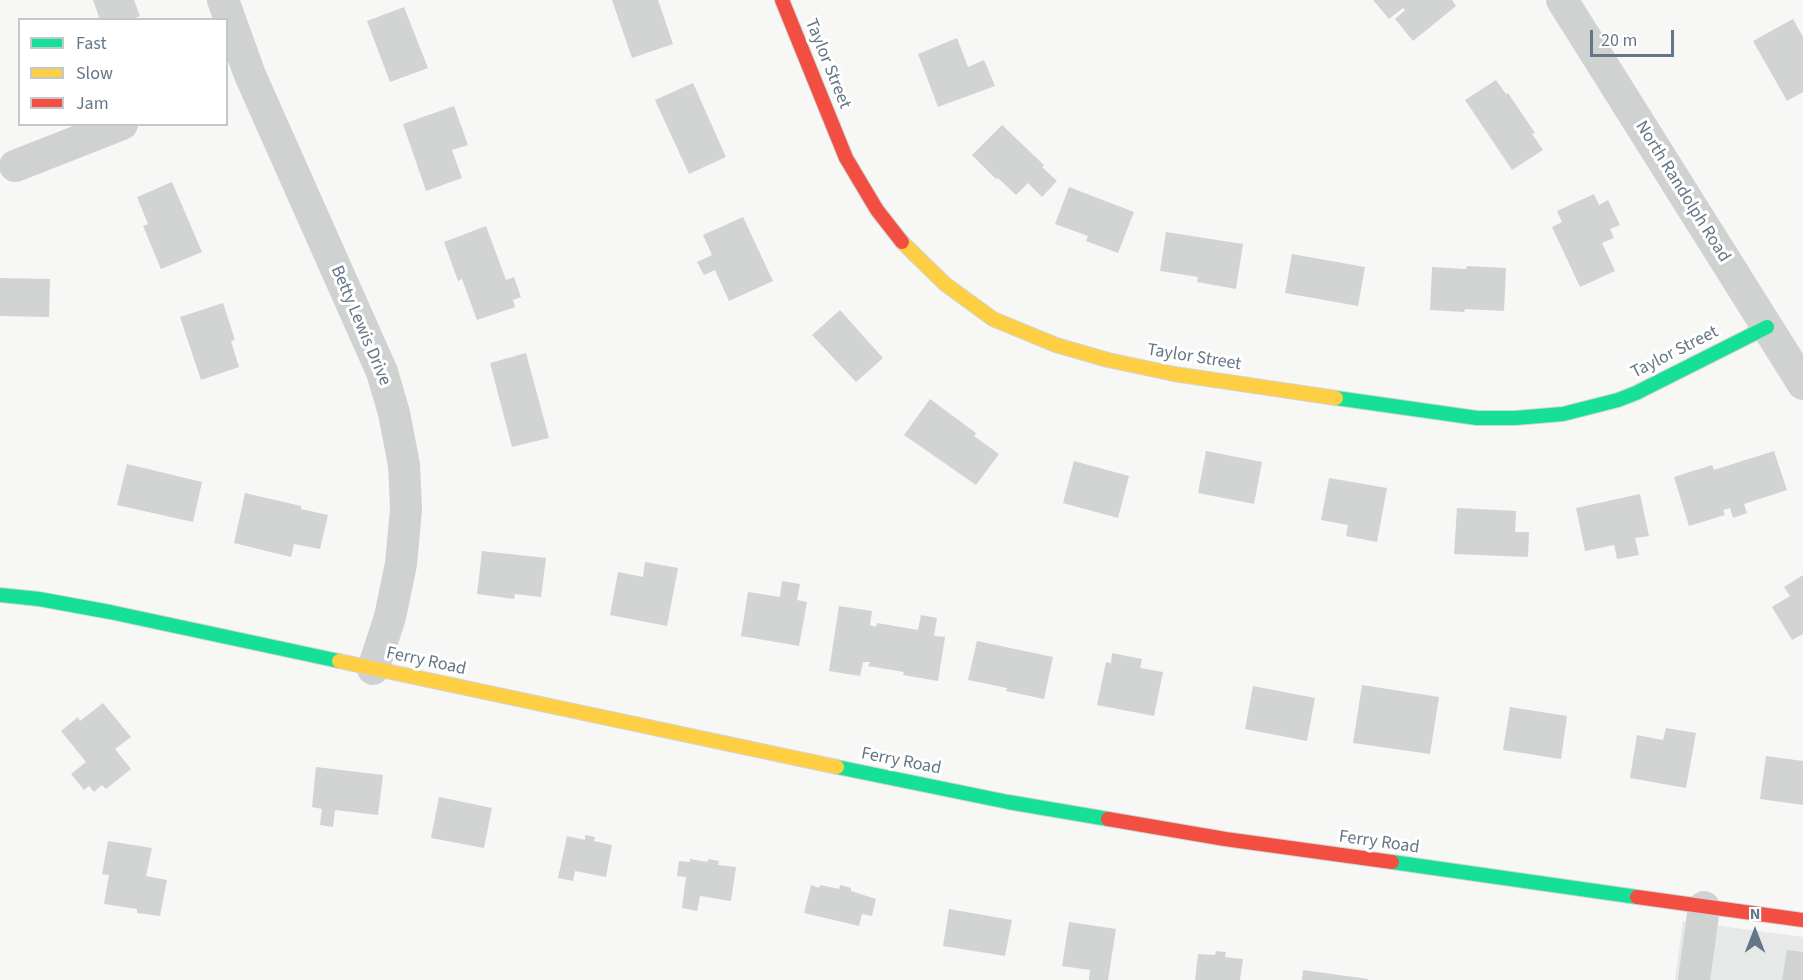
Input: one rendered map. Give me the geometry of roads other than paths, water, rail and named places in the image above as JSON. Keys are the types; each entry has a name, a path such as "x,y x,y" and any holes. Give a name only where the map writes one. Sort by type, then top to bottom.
{"main road":[{"name":"Taylor Street","path":"782,0 846,158 877,210 908,249 945,284 993,320 1056,345 1108,360 1174,374 1477,418 1515,418 1563,414 1618,400 1767,327"},
{"name":"Ferry Road","path":"0,595 39,599 111,612 729,746 1008,802 1225,839 1803,920"}],"street":[{"name":"Betty Lewis Drive","path":"223,0 226,18"},
{"name":"North Randolph Road","path":"1562,0 1803,384"},
{"name":"Betty Lewis Drive","path":"228,27 238,80 382,372 394,413 404,465 406,509 401,564 390,617 373,669"},
{"path":"15,166 117,126"},
{"path":"1694,980 1704,907"}]}
